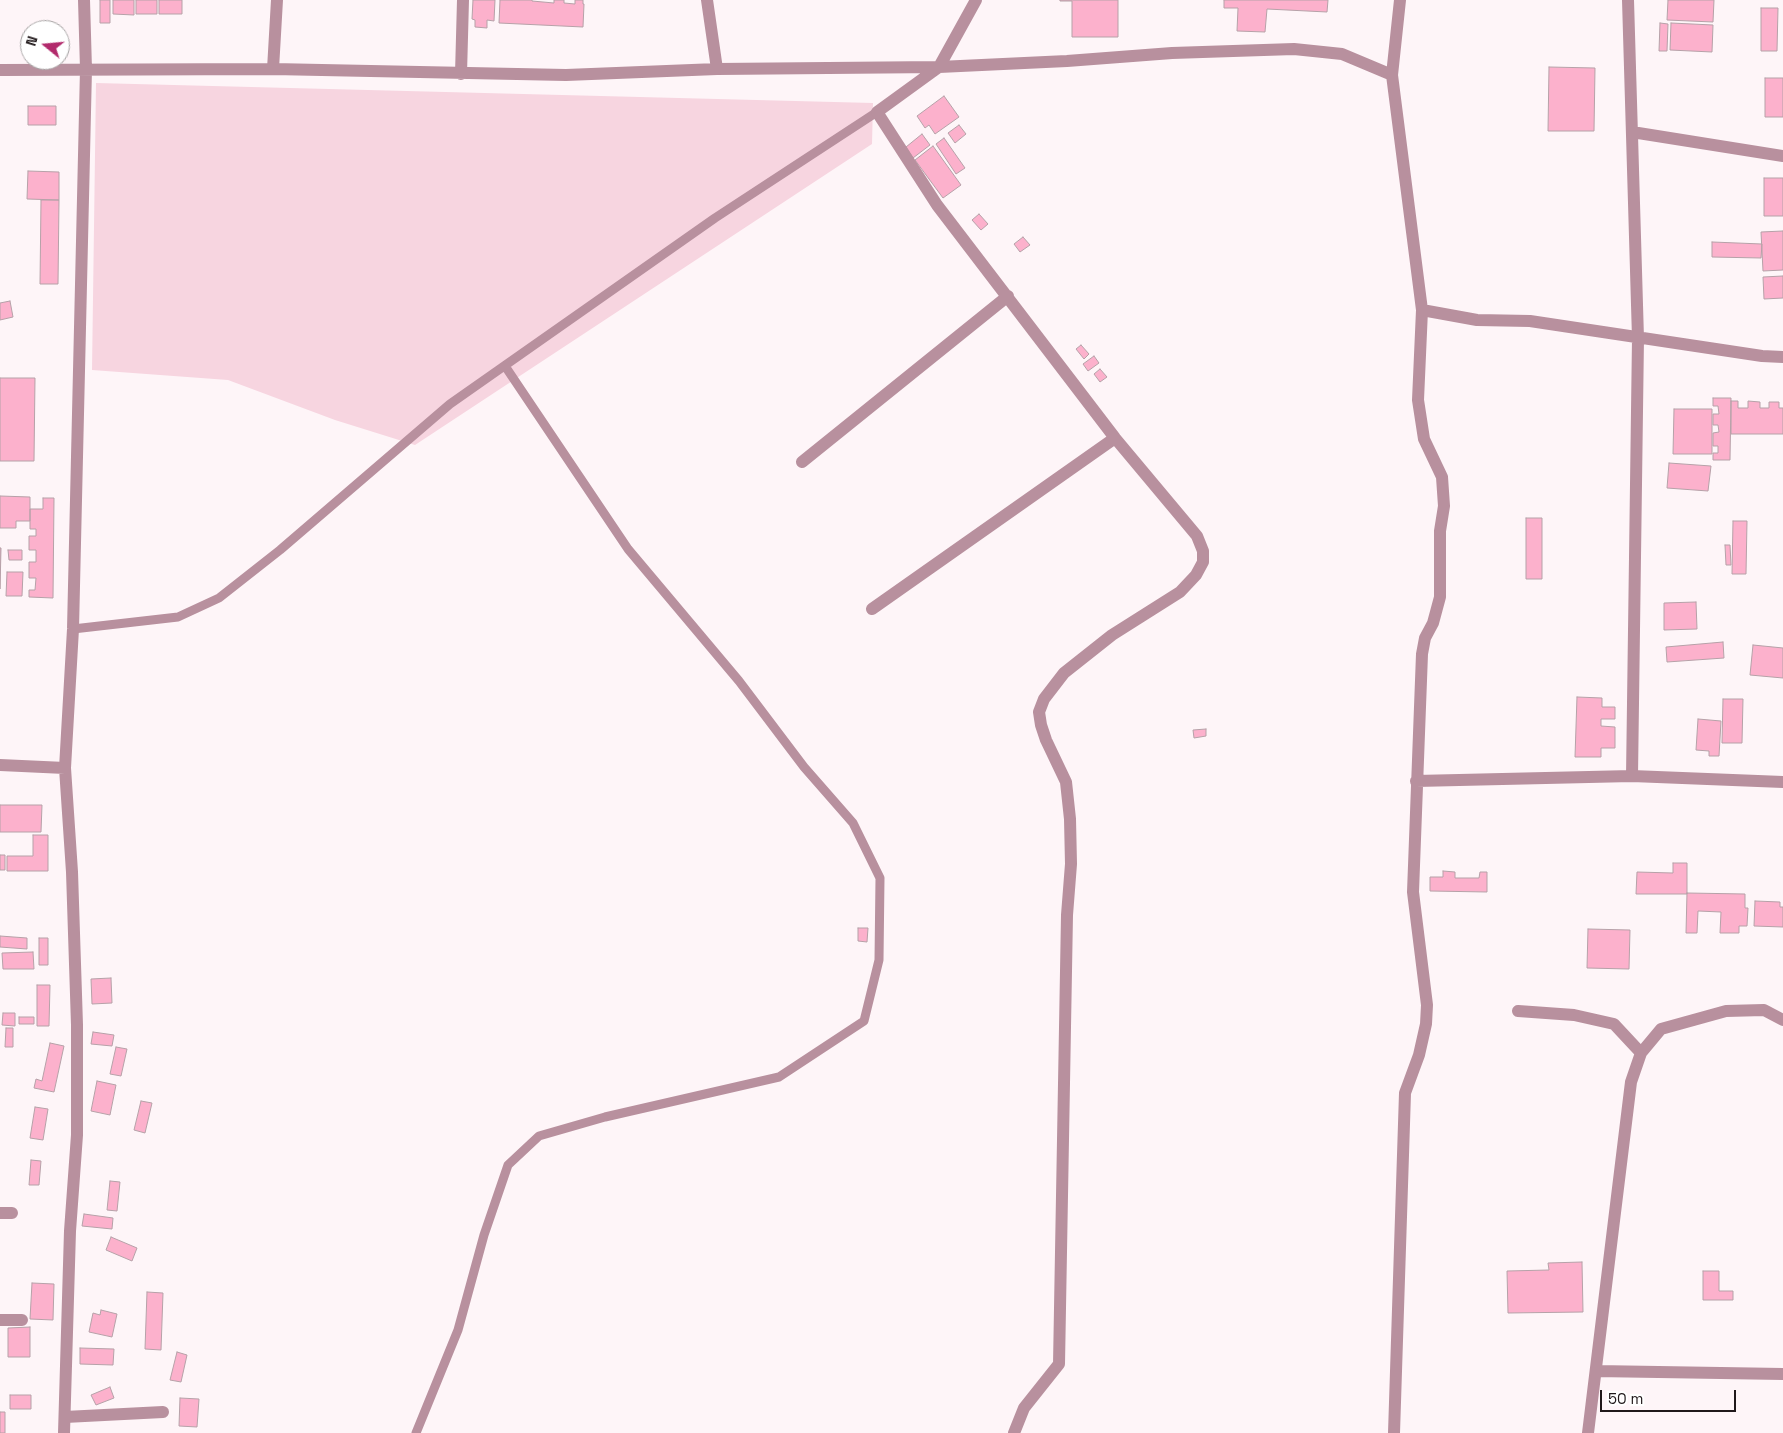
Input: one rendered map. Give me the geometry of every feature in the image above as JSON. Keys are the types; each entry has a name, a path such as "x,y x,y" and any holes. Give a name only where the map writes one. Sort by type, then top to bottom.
{"street":[{"path":"64,1433 70,1231 77,1136 77,1034 72,872 65,768 73,629 86,69 84,0"},
{"path":"273,69 277,0"},
{"path":"461,74 463,0"},
{"path":"707,0 717,69"},
{"path":"976,0 939,67 877,112 937,205 1115,438 1197,536 1203,551 1203,562 1196,575 1180,592 1112,635 1064,673 1044,698 1039,712 1046,740 1066,782 1070,819 1071,864 1067,916 1059,1364 1024,1408 1014,1433"},
{"path":"1394,1433 1405,1093 1419,1055 1426,1024 1427,1005 1412,892 1422,654 1425,638 1440,597 1440,531 1444,506 1442,477 1424,439 1418,400 1422,310 1392,75 1400,0"},
{"path":"1628,0 1638,338 1632,776"},
{"path":"0,70 273,69 566,75 717,69 939,67 1067,61 1172,53 1294,49 1342,54 1392,75"},
{"path":"1632,132 1783,156"},
{"path":"802,462 1008,296"},
{"path":"1422,310 1477,320 1530,322 1762,356 1783,357"},
{"path":"872,609 1115,438"},
{"path":"0,766 65,768"},
{"path":"1416,781 1632,776 1783,782"},
{"path":"1588,1433 1631,1082 1641,1053 1660,1029 1726,1011 1764,1010 1783,1020"},
{"path":"1518,1011 1574,1015 1614,1024 1641,1053"},
{"path":"0,1320 22,1320"},
{"path":"1596,1371 1783,1374"},
{"path":"64,1417 163,1412"}],"lane":[{"path":"73,629 178,617 219,598 280,550 450,404 715,218 877,112"},
{"path":"416,1433 458,1330 484,1235 508,1165 539,1136 604,1117 779,1077 864,1021 880,960 880,878 854,824 804,767 739,681 628,549 505,366"}],"shaded area":[{"path":"96,83 873,103 872,144 415,445 335,420 228,380 92,370"}],"building":[{"path":"100,0 110,0 110,23 100,23"},
{"path":"113,0 134,0 134,15 113,14"},
{"path":"136,0 157,0 157,14 136,14"},
{"path":"159,0 182,0 182,14 159,14"},
{"path":"473,0 495,0 494,21 487,20 487,28 475,27 475,20 472,19"},
{"path":"500,0 532,0 554,3 554,0 564,0 564,3 575,4 575,0 583,0 583,27 499,23"},
{"path":"1060,0 1118,0 1118,37 1072,37 1072,1"},
{"path":"1224,0 1328,0 1327,12 1267,9 1265,32 1237,31 1238,8 1224,8"},
{"path":"1668,0 1714,0 1713,22 1667,20"},
{"path":"1761,8 1778,8 1777,51 1761,51"},
{"path":"1660,23 1668,24 1667,51 1659,51"},
{"path":"1671,23 1713,25 1712,52 1670,50"},
{"path":"1549,67 1595,68 1594,131 1548,131"},
{"path":"1765,78 1783,78 1783,117 1765,117"},
{"path":"944,96 959,117 935,134 929,125 925,128 917,116"},
{"path":"28,106 56,106 56,125 28,125"},
{"path":"959,125 966,134 955,143 948,133"},
{"path":"922,134 930,145 913,158 906,147"},
{"path":"944,138 965,168 956,174 936,144"},
{"path":"933,146 961,185 943,198 915,160"},
{"path":"28,171 59,172 59,200 27,199"},
{"path":"1764,178 1783,178 1783,216 1764,216"},
{"path":"41,200 59,200 58,284 40,284"},
{"path":"979,214 988,224 981,230 972,220"},
{"path":"1783,231 1783,270 1763,271 1761,232"},
{"path":"1023,237 1030,245 1020,252 1014,244"},
{"path":"1712,242 1762,244 1761,258 1712,257"},
{"path":"1783,276 1783,298 1764,299 1763,277"},
{"path":"10,301 13,317 0,320 0,303"},
{"path":"1081,345 1089,354 1084,359 1076,349"},
{"path":"1094,356 1099,363 1088,371 1083,364"},
{"path":"1100,369 1107,377 1100,382 1094,374"},
{"path":"0,378 35,378 34,461 0,461"},
{"path":"1713,398 1731,398 1730,460 1713,460 1713,453 1718,453 1718,446 1713,446 1713,433 1719,432 1718,425 1713,425 1713,414 1719,414 1718,406 1713,406"},
{"path":"1731,401 1738,401 1738,408 1748,408 1748,401 1760,402 1760,408 1769,408 1769,402 1779,402 1779,408 1783,408 1783,434 1731,434"},
{"path":"1674,409 1712,409 1712,454 1673,454"},
{"path":"1669,463 1711,466 1708,491 1667,488"},
{"path":"0,496 30,497 30,521 16,521 16,528 0,528"},
{"path":"43,498 54,498 53,598 29,597 29,590 35,590 36,578 29,578 29,562 36,562 36,550 29,550 29,536 36,536 36,529 30,529 30,509 43,509"},
{"path":"1526,518 1542,518 1542,579 1526,579"},
{"path":"1733,521 1747,521 1746,574 1732,574"},
{"path":"1725,545 1730,545 1731,565 1726,565"},
{"path":"0,548 1,548 0,589"},
{"path":"8,550 22,550 22,560 9,560"},
{"path":"7,572 23,572 22,596 6,596"},
{"path":"1696,602 1697,629 1664,630 1664,603"},
{"path":"1723,642 1724,658 1667,662 1666,647"},
{"path":"1753,645 1783,648 1783,678 1750,675"},
{"path":"1577,697 1602,698 1602,707 1615,707 1615,719 1601,719 1601,726 1615,727 1615,748 1601,748 1601,757 1575,757"},
{"path":"1723,699 1743,699 1742,743 1722,743"},
{"path":"1698,719 1721,721 1719,756 1709,756 1709,751 1696,750"},
{"path":"1206,729 1206,736 1194,738 1193,730"},
{"path":"0,805 42,805 41,832 0,832"},
{"path":"33,835 48,835 48,871 7,871 7,856 33,856"},
{"path":"0,855 5,855 5,870 0,870"},
{"path":"1673,863 1687,863 1687,894 1636,894 1637,872 1673,873"},
{"path":"1443,871 1455,872 1455,878 1479,878 1480,872 1487,872 1487,892 1430,891 1430,877 1443,877"},
{"path":"1687,893 1745,894 1745,908 1748,908 1747,926 1739,926 1739,933 1720,933 1721,912 1698,911 1697,933 1686,933"},
{"path":"1755,901 1780,902 1780,907 1783,907 1783,927 1754,926"},
{"path":"858,928 868,928 867,942 858,941"},
{"path":"1588,929 1630,930 1629,969 1587,968"},
{"path":"0,936 27,938 27,949 0,947"},
{"path":"39,938 48,938 48,965 39,965"},
{"path":"33,952 34,969 3,969 2,953"},
{"path":"111,978 112,1003 92,1004 91,979"},
{"path":"37,985 50,985 49,1026 37,1026"},
{"path":"3,1013 15,1013 15,1026 2,1025"},
{"path":"19,1017 34,1017 34,1024 19,1024"},
{"path":"6,1028 13,1028 13,1047 5,1047"},
{"path":"93,1032 114,1035 112,1046 91,1044"},
{"path":"50,1043 64,1046 54,1092 34,1088 36,1079 42,1081"},
{"path":"116,1047 127,1049 121,1076 110,1074"},
{"path":"97,1081 116,1085 110,1115 91,1111"},
{"path":"141,1101 152,1103 145,1133 134,1130"},
{"path":"35,1107 48,1109 43,1140 30,1138"},
{"path":"31,1160 41,1161 39,1185 29,1185"},
{"path":"110,1181 120,1182 117,1211 107,1210"},
{"path":"84,1214 113,1218 112,1229 82,1226"},
{"path":"111,1237 137,1248 132,1261 106,1250"},
{"path":"1582,1262 1583,1312 1508,1313 1507,1271 1549,1270 1548,1263"},
{"path":"1703,1271 1719,1271 1719,1291 1733,1291 1733,1300 1703,1300"},
{"path":"32,1283 54,1284 53,1320 30,1319"},
{"path":"147,1292 163,1293 161,1350 145,1349"},
{"path":"101,1310 117,1314 112,1337 89,1332 93,1313 100,1315"},
{"path":"30,1327 30,1357 8,1357 8,1328"},
{"path":"80,1348 114,1349 113,1365 80,1364"},
{"path":"177,1352 187,1355 181,1382 170,1380"},
{"path":"110,1387 114,1398 96,1405 91,1395"},
{"path":"10,1395 31,1395 31,1409 10,1409"},
{"path":"180,1398 199,1399 197,1427 179,1426"},
{"path":"0,1412 5,1412 5,1433 0,1433"}]}
